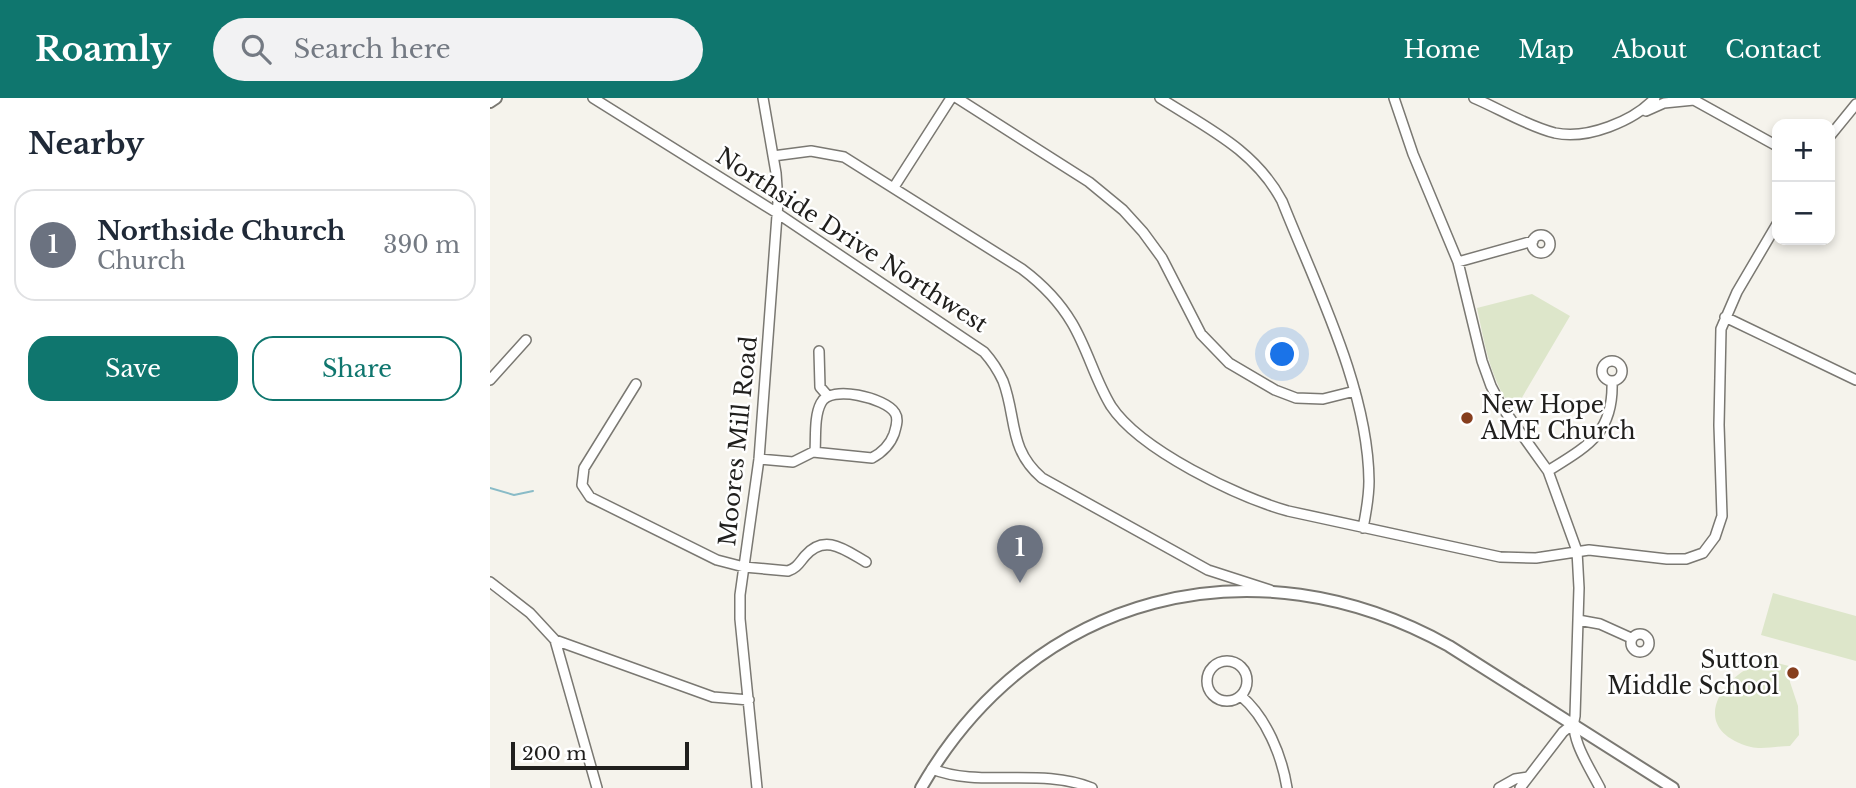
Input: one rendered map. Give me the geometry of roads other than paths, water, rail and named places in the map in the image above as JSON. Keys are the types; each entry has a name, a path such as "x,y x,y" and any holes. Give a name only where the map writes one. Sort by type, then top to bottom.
{"main road":[{"path":"490,102 496,98"},
{"name":"Northside Drive Northwest","path":"1226,593 1272,590 1344,603 1408,625 1449,646 1673,788"},
{"path":"921,788 961,728 978,708 1033,660 1101,621 1142,606 1226,593"},
{"path":"929,788 934,771"}],"street":[{"name":"Northside Drive Northwest","path":"593,98 777,213 984,352 1003,383 1019,450 1042,478 1208,570 1272,590"},
{"name":"Moores Mill Road","path":"757,788 740,620 744,567 759,459 777,213 778,189 763,98"},
{"path":"894,187 951,98"},
{"path":"957,98 1089,182 1123,210 1162,258 1201,334 1229,363 1275,390 1296,398 1323,399 1355,391"},
{"path":"1160,98 1250,157 1273,184 1282,201 1351,374 1361,414 1369,479 1363,528"},
{"path":"1394,98 1413,154 1458,262 1491,386 1502,407 1548,471 1577,551 1578,620 1573,724 1583,754 1600,788"},
{"path":"1474,98 1557,133 1598,130 1664,103 1691,99 1772,143"},
{"path":"1639,114 1655,98"},
{"path":"1835,130 1856,104"},
{"path":"773,156 811,151 834,153 853,161 1022,269 1047,289 1073,324 1111,404 1126,424 1144,440 1219,483 1259,502 1288,511 1500,557 1536,558 1599,550 1650,558 1686,559 1703,553 1713,543 1722,516 1719,343 1725,317 1772,233"},
{"path":"1458,262 1533,241"},
{"path":"1725,317 1856,380"},
{"path":"490,380 526,340"},
{"path":"820,351 820,387 827,395"},
{"path":"1548,471 1586,447 1599,434 1609,414 1612,381"},
{"path":"636,384 584,468 581,480 585,491 596,502 717,560 744,567 793,570 807,554 827,544 842,547 866,562"},
{"path":"759,459 793,462 815,452 872,458 888,446 896,429 896,413 888,405 855,394 827,395 821,401 818,411 815,452"},
{"name":"Northside Drive Northwest","path":"1208,570 1219,580 1226,593"},
{"path":"1222,575 1227,582 1226,593"},
{"path":"490,582 530,613 555,640 597,788"},
{"path":"1578,620 1600,624 1631,638"},
{"path":"555,640 713,697 749,700"},
{"path":"1230,660 1243,667 1248,681 1241,696 1226,701 1212,694 1207,678 1214,665 1230,660"},
{"path":"1241,696 1267,731 1282,764 1287,788"},
{"path":"1520,788 1563,732 1573,724"},
{"path":"934,771 955,778 1005,782 1057,779 1091,788"},
{"path":"1499,788 1515,779 1528,777"}],"waterway":[{"path":"490,488 514,495 533,491"}],"place":[{"name":"New Hope AME Church","path":"1467,418"},
{"name":"Northside Church","path":"1020,583"},
{"name":"Sutton Middle School","path":"1793,673"}]}
